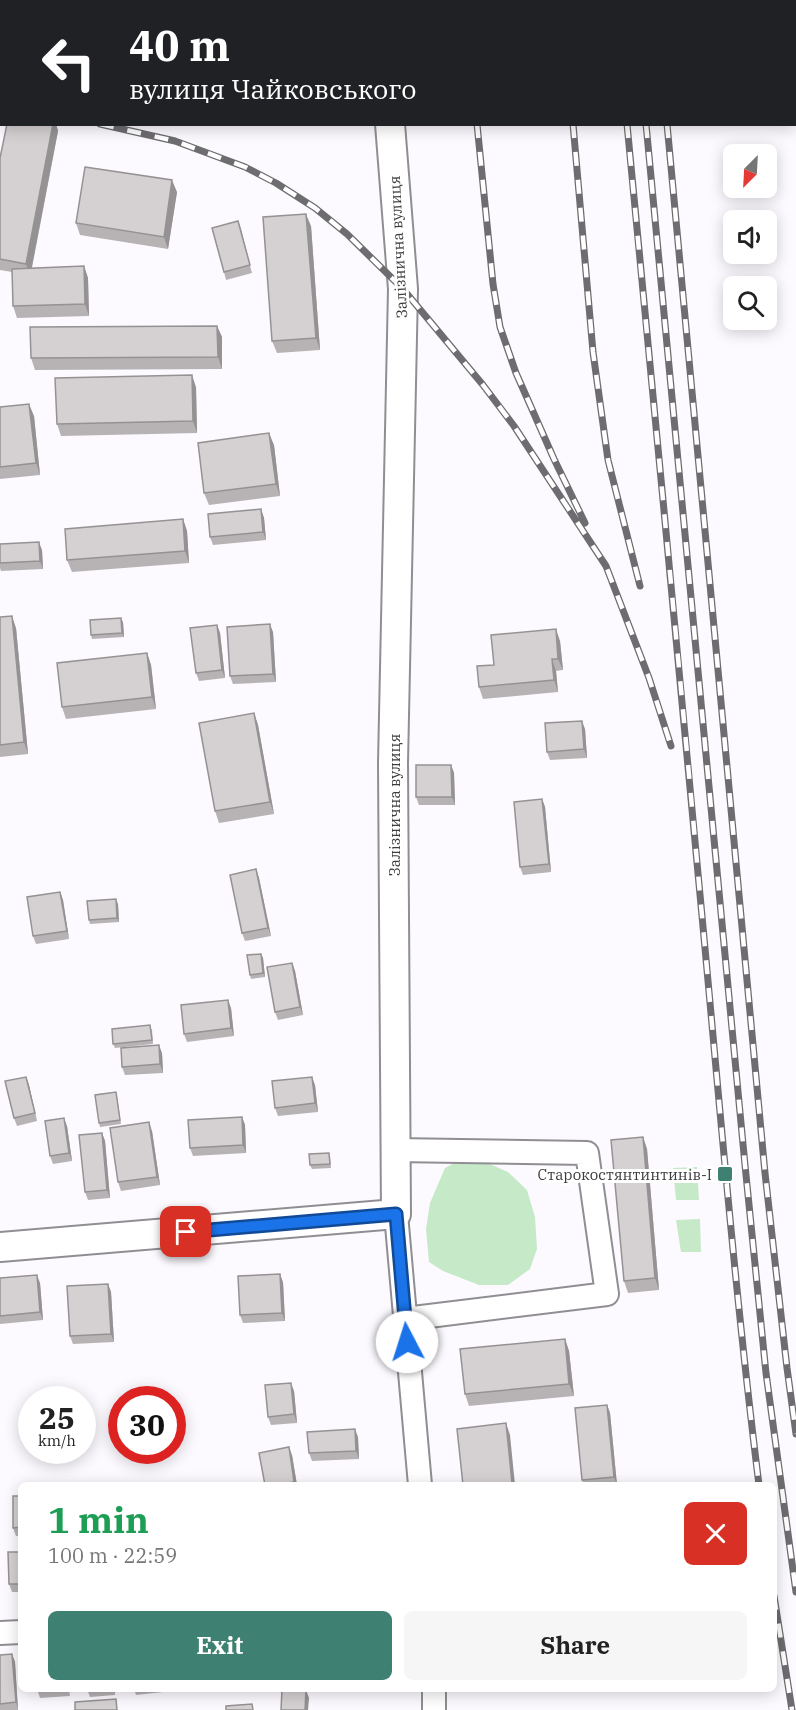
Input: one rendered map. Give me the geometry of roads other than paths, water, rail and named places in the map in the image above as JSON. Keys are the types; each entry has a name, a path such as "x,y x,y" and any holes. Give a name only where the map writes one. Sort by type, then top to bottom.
{"street":[{"name":"Залізнична вулиця","path":"390,126 403,289 393,763 396,1214 420,1482"},
{"path":"395,1150 587,1153 607,1294 405,1319"},
{"path":"0,1248 396,1214"},
{"path":"0,1634 18,1632"},
{"path":"434,1692 434,1710"}],"railway":[{"path":"109,126 175,141 245,167 276,183 315,208 347,234 403,289 514,426 606,566 649,678 671,746"},
{"path":"477,126 493,284 500,327 516,373 585,523"},
{"path":"573,126 593,352 608,460 640,586"},
{"path":"627,126 734,1260 759,1482"},
{"path":"646,126 766,1373 796,1592"},
{"path":"667,126 765,1173 796,1434"},
{"path":"777,1615 792,1710"}],"place":[{"name":"Старокостянтинтинів-І","path":"725,1174"}]}
